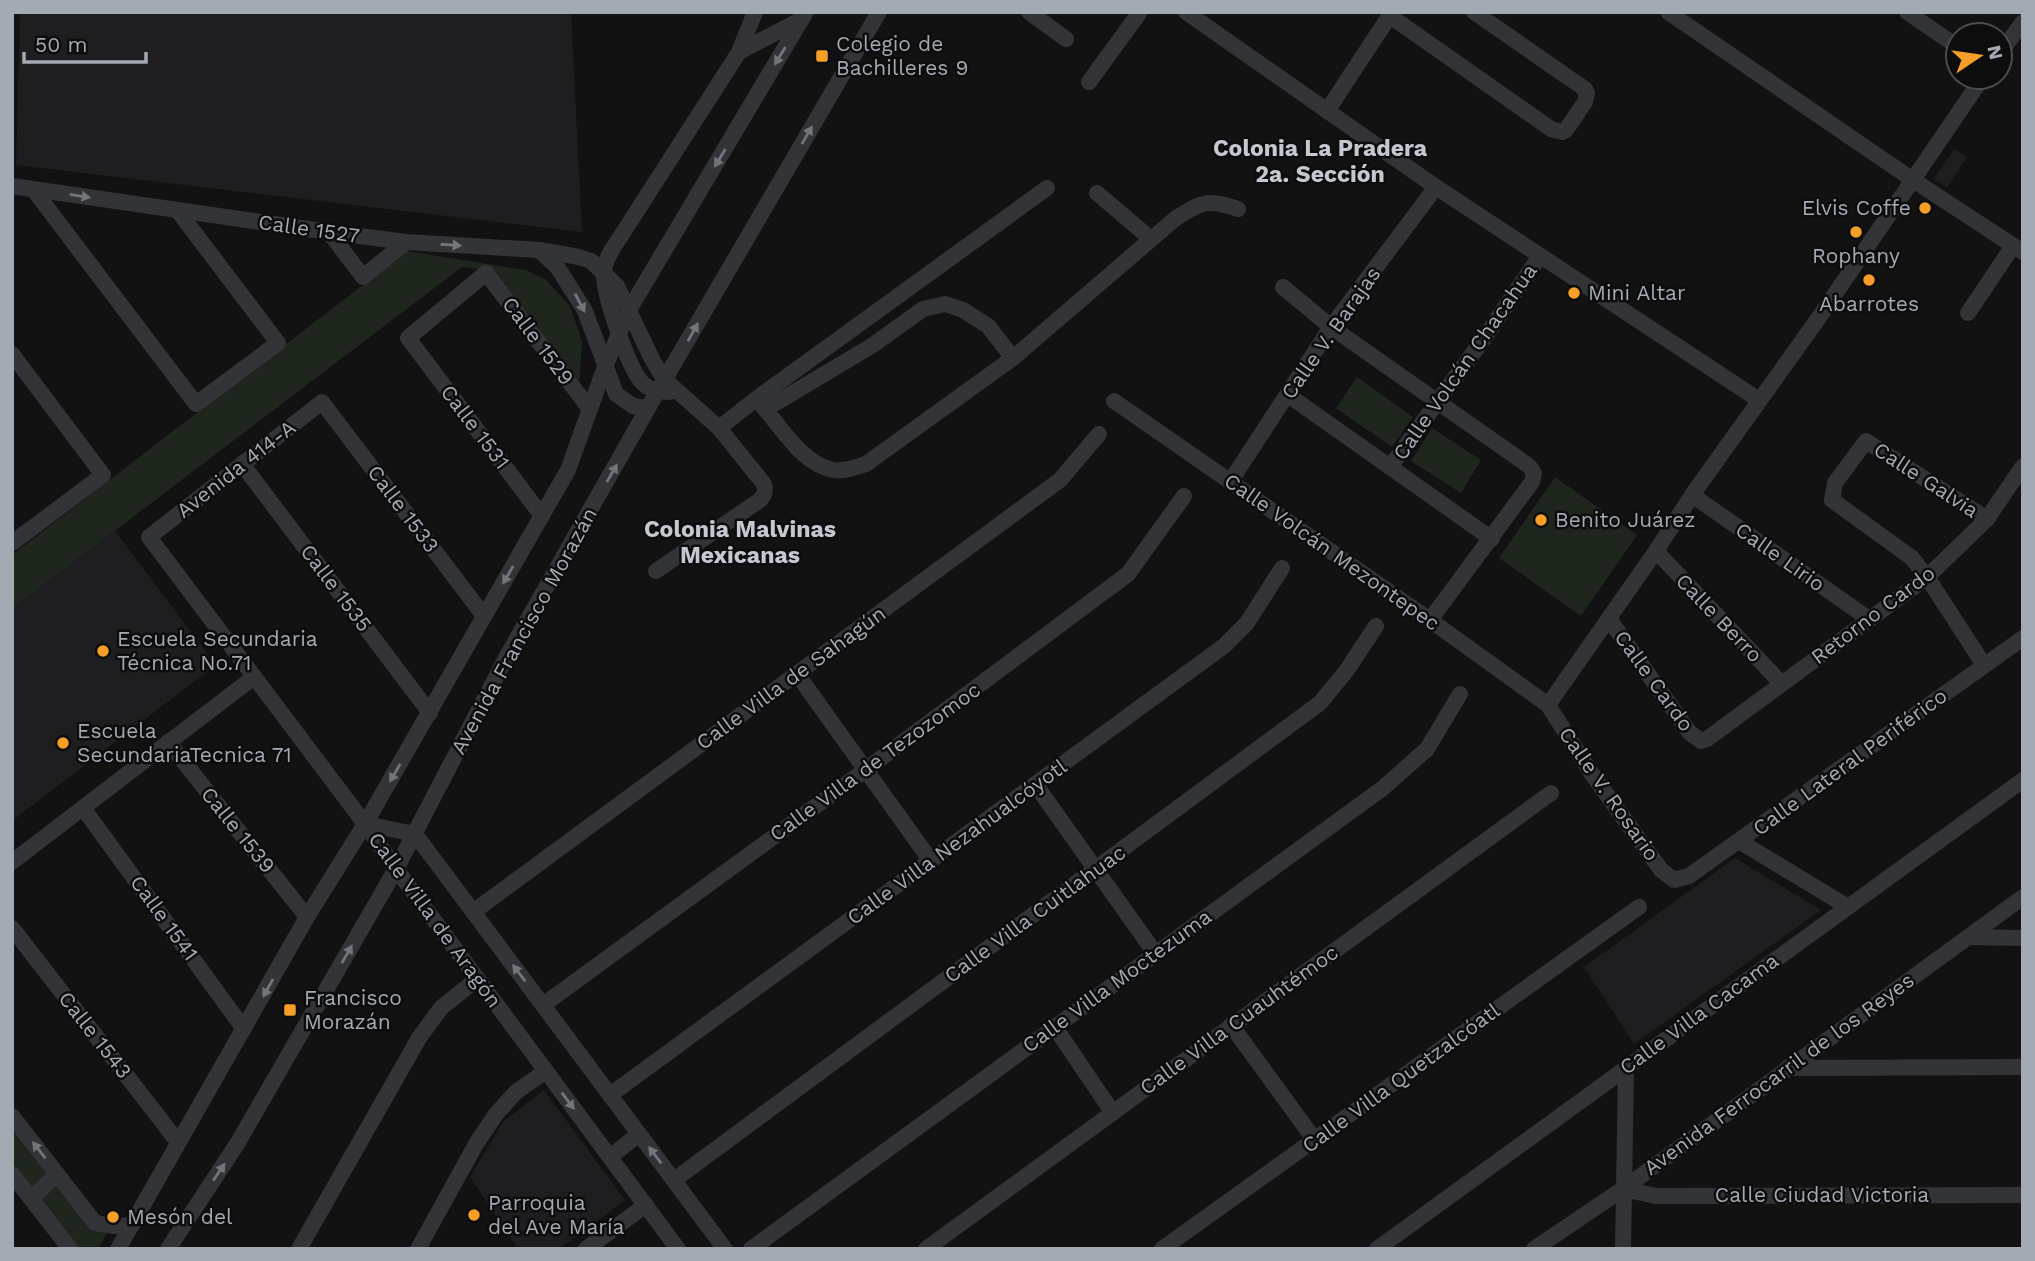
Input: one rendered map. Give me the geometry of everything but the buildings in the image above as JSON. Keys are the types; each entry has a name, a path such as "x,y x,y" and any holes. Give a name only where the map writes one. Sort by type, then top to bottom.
{"street":[{"path":"656,571 764,496 764,484 719,428 680,393 662,386 649,388 640,381 606,293 603,271 614,246 739,52 755,12"},
{"name":"Avenida Francisco Morazán","path":"168,1249 237,1144 396,869 507,656 879,12"},
{"path":"1029,12 1066,39"},
{"path":"1089,82 1140,12"},
{"path":"1186,12 1436,187 1759,400"},
{"path":"1326,111 1391,14 1552,130 1562,132 1585,102 1587,93 1474,12"},
{"path":"1668,12 2018,249 1968,313"},
{"path":"1907,12 1944,37"},
{"path":"739,52 804,15"},
{"name":"Avenida Francisco Morazán","path":"118,1249 307,917 430,713 568,470 589,408 629,310 804,15"},
{"path":"1548,705 1973,91"},
{"name":"Calle 1527","path":"12,186 406,242 539,250 579,257 591,261 617,286 662,386"},
{"name":"Calle V. Barajas","path":"1230,482 1331,327 1436,187"},
{"path":"33,188 196,404 278,343 178,211"},
{"path":"761,404 1047,188"},
{"path":"1097,193 1151,239"},
{"path":"761,404 795,446 813,460 834,470 866,464 1013,358 1176,218 1199,203 1214,201 1238,209"},
{"path":"329,232 363,278 406,242"},
{"path":"539,250 558,268 585,311 616,394 633,406 648,408"},
{"name":"Calle Volcán Chacahua","path":"1390,467 1540,257"},
{"name":"Calle 1529","path":"408,338 486,272 589,408"},
{"path":"1283,288 1331,327 1439,401 1529,466 1534,473 1532,482 1492,539 1430,620"},
{"path":"719,428 873,345 923,309 945,304 963,310 988,326 1013,358"},
{"name":"Calle 1531","path":"408,338 542,516"},
{"path":"12,354 103,475 12,542"},
{"path":"1288,395 1492,539"},
{"name":"Calle Volcán Mezontepec","path":"1114,401 1548,705"},
{"name":"Avenida 414-A","path":"254,677 149,537 322,402"},
{"name":"Calle 1533","path":"322,402 484,616"},
{"name":"Calle Villa de Sahagún","path":"473,912 1060,480 1099,434"},
{"name":"Calle Galvia","path":"1927,577 1912,558 1832,500 1835,484 1866,441 1987,519"},
{"name":"Calle 1535","path":"242,464 430,713"},
{"name":"Retorno Cardo","path":"1701,741 1713,736 1927,577 1987,519 2023,466"},
{"name":"Calle Lirio","path":"1692,495 1869,619"},
{"name":"Calle Villa de Tezozomoc","path":"543,1005 1128,574 1184,496"},
{"name":"Calle Berro","path":"1656,551 1782,684"},
{"name":"Calle Villa Nezahualcóyotl","path":"610,1095 1224,646 1247,623 1282,568"},
{"path":"1927,577 1984,665"},
{"name":"Calle Cardo","path":"1609,619 1690,733 1701,741"},
{"name":"Calle Villa Cuitlahuac","path":"674,1180 1320,703 1347,670 1376,626"},
{"name":"Calle Lateral Periférico","path":"1674,880 1689,876 2023,638"},
{"path":"797,674 931,862"},
{"path":"12,862 254,677 365,824"},
{"name":"Calle Villa Moctezuma","path":"751,1249 1383,788 1427,749 1460,694"},
{"name":"Calle V. Rosario","path":"1548,705 1592,774 1661,870 1674,880"},
{"name":"Calle 1539","path":"168,742 307,917"},
{"name":"Calle Villa Cacama","path":"1377,1249 2023,780"},
{"path":"1035,784 1155,953"},
{"name":"Calle Villa Cuauhtémoc","path":"926,1249 1551,793"},
{"name":"Calle 1541","path":"83,808 244,1029"},
{"name":"Calle Villa de Aragón","path":"365,824 415,834 725,1249"},
{"name":"Calle Villa de Aragón","path":"365,824 678,1249"},
{"path":"1739,841 1848,907"},
{"name":"Avenida Ferrocarril de los Reyes","path":"1534,1249 1623,1189 2023,897"},
{"name":"Calle Villa Quetzalcóatl","path":"1162,1249 1639,907"},
{"name":"Calle 1543","path":"12,928 178,1142"},
{"path":"1969,937 2023,938"},
{"path":"299,1249 419,1038 441,1008 477,979"},
{"path":"1231,1025 1314,1139"},
{"path":"1054,1026 1113,1113"},
{"path":"1787,1068 2023,1067"},
{"path":"1623,1249 1626,1068"},
{"path":"418,1249 476,1144 496,1114 516,1092 546,1071"},
{"path":"12,1116 95,1223 132,1225"},
{"path":"610,1157 639,1134"},
{"path":"12,1174 70,1249"},
{"path":"32,1199 57,1174"},
{"name":"Calle Ciudad Victoria","path":"1623,1189 1656,1196 2023,1195"},
{"path":"586,1249 646,1205"}],"shaded area":[{"path":"20,12 571,12 582,232 16,165"},
{"path":"1954,149 1967,157 1947,188 1934,179"},
{"path":"407,251 526,270 546,280 570,306 582,342 579,387 489,270 462,267 12,609 12,555"},
{"path":"1357,377 1413,417 1392,447 1336,408"},
{"path":"1432,428 1481,460 1461,493 1411,461"},
{"path":"1555,477 1637,535 1581,616 1499,558"},
{"name":"Escuela SecundariaTecnica 71","path":"115,531 216,665 12,821 12,609"},
{"path":"1735,858 1821,910 1634,1044 1584,967"},
{"path":"544,1090 625,1200 559,1249 518,1249 470,1177 503,1122"},
{"path":"12,1125 107,1233 98,1249 77,1249 12,1164"}],"place":[{"name":"Colegio de Bachilleres 9","path":"822,56"},
{"name":"Elvis Coffe","path":"1925,208"},
{"name":"Rophany","path":"1856,232"},
{"name":"Abarrotes","path":"1869,280"},
{"name":"Mini Altar","path":"1574,293"},
{"name":"Benito Juárez","path":"1541,520"},
{"name":"Escuela Secundaria Técnica No.71","path":"103,651"},
{"name":"Escuela SecundariaTecnica 71","path":"63,743"},
{"name":"Francisco Morazán","path":"290,1010"},
{"name":"Parroquia del Ave María","path":"474,1215"},
{"name":"Mesón del","path":"113,1217"}],"district":[{"name":"Colonia La Pradera 2a. Sección","path":"1320,161"},
{"name":"Colonia Malvinas Mexicanas","path":"740,542"}]}
